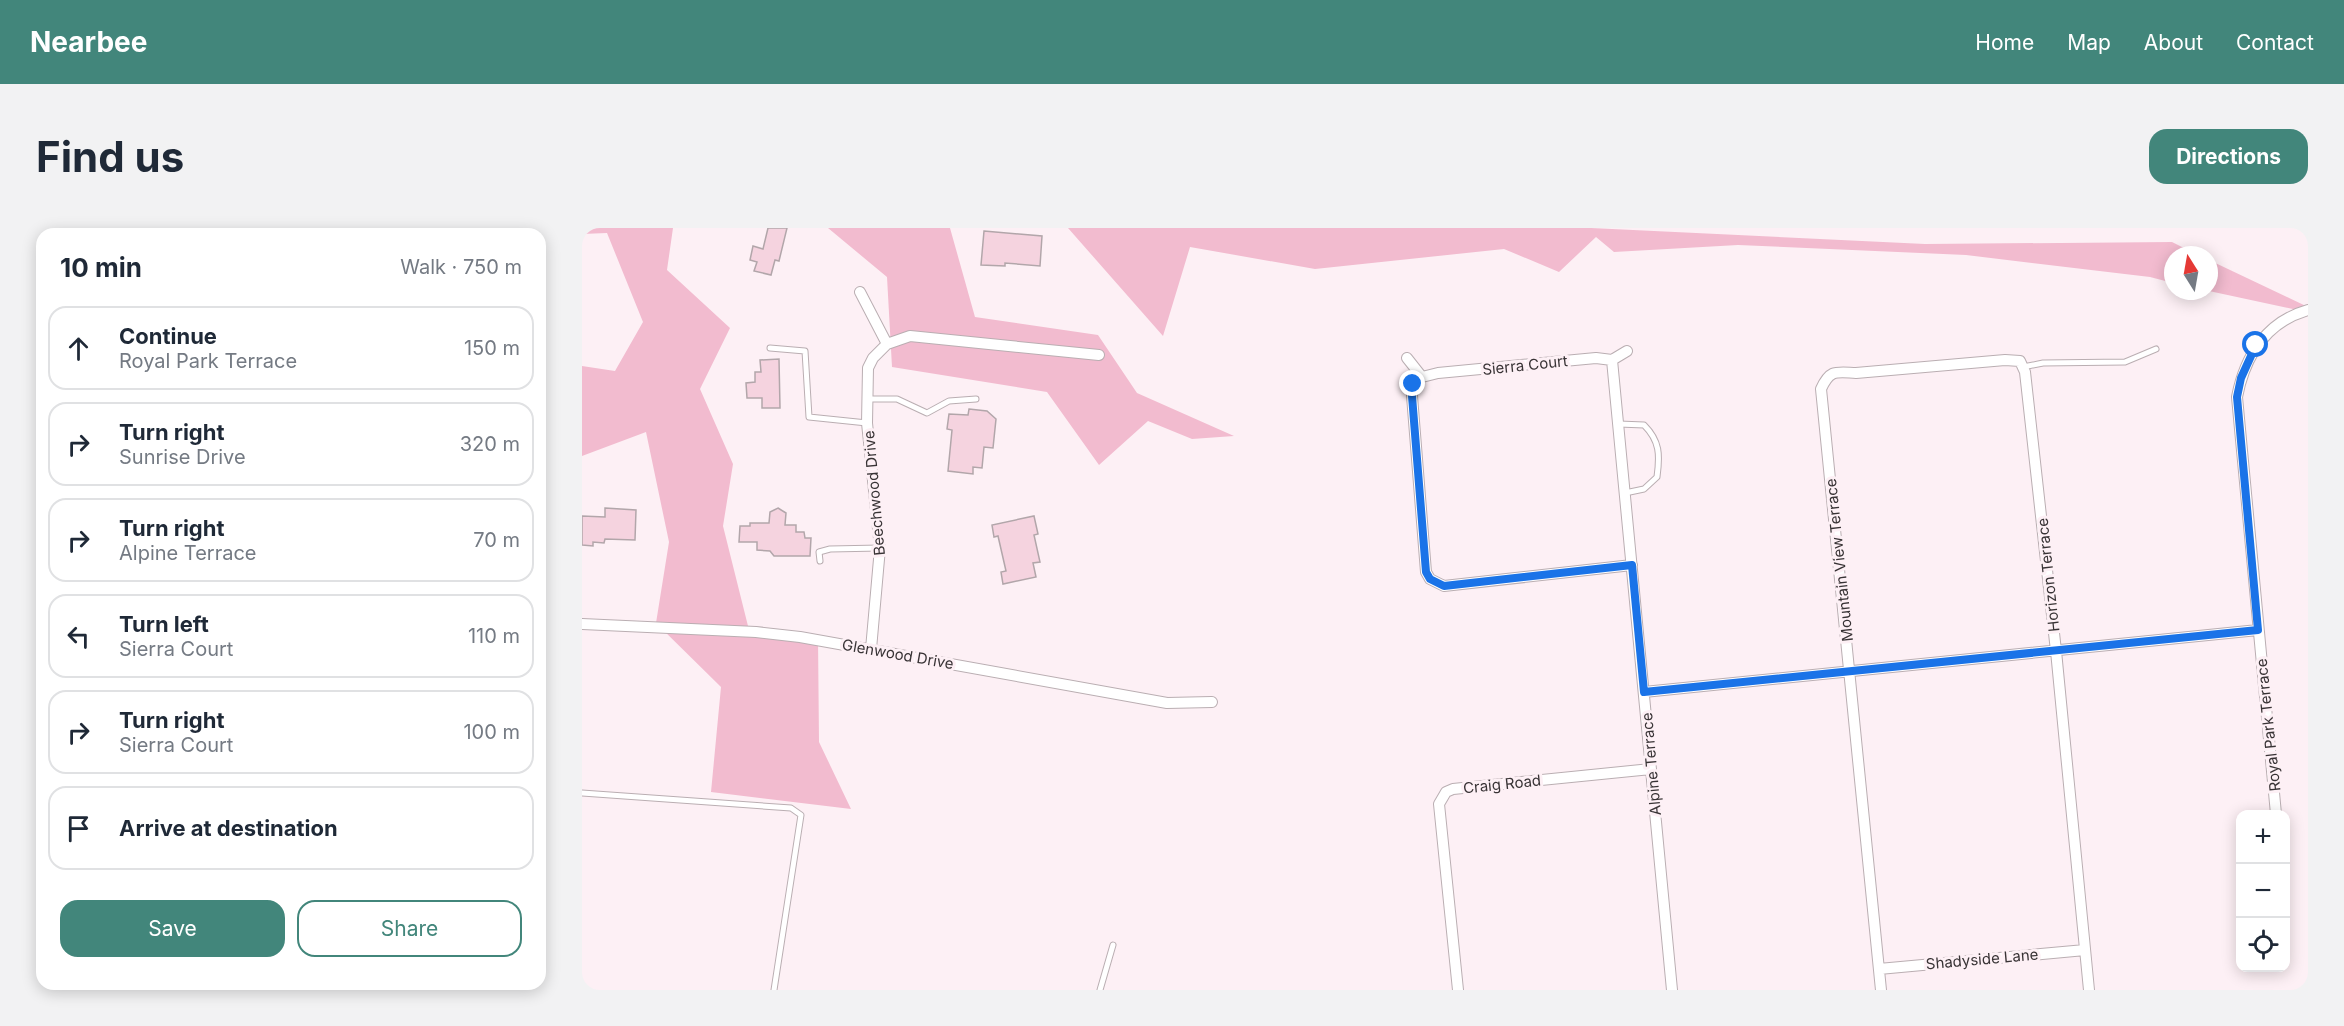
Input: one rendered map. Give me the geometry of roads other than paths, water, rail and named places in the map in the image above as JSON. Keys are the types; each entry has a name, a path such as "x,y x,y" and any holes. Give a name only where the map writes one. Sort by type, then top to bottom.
{"street":[{"path":"860,292 886,344 910,336 1099,355"},
{"name":"Royal Park Terrace","path":"2276,810 2237,397 2241,378 2256,345 2280,321 2308,310"},
{"name":"Beechwood Drive","path":"871,649 880,548 867,423 868,368 873,358 886,344"},
{"path":"1612,360 1627,351"},
{"path":"1407,358 1422,376 1413,384 1412,396 1426,572 1430,579 1444,586 1632,565"},
{"name":"Sierra Court","path":"1422,376 1596,358 1612,360"},
{"name":"Alpine Terrace","path":"1612,360 1672,990"},
{"name":"Mountain View Terrace","path":"1881,990 1821,389 1827,376 1835,372 1856,373 2005,360 2020,361 2023,367"},
{"name":"Horizon Terrace","path":"2023,367 2056,651 2089,990"},
{"name":"Glenwood Drive","path":"582,624 756,632 800,637 1167,703 1212,702"},
{"path":"1644,692 2258,630"},
{"name":"Craig Road","path":"1458,990 1439,804 1442,797 1453,789 1651,770"},
{"name":"Shadyside Lane","path":"1879,969 2085,950"}],"lane":[{"path":"770,348 805,351 809,417 867,423"},
{"path":"2023,367 2043,363 2125,362 2156,349"},
{"path":"868,399 897,399 927,413 950,401 976,399"},
{"path":"1619,424 1644,425 1653,434 1658,445 1657,477 1644,489 1625,493"},
{"path":"820,561 819,552 830,549 880,548"},
{"path":"582,793 791,808 801,815 774,990"},
{"path":"1100,990 1113,945"}]}
